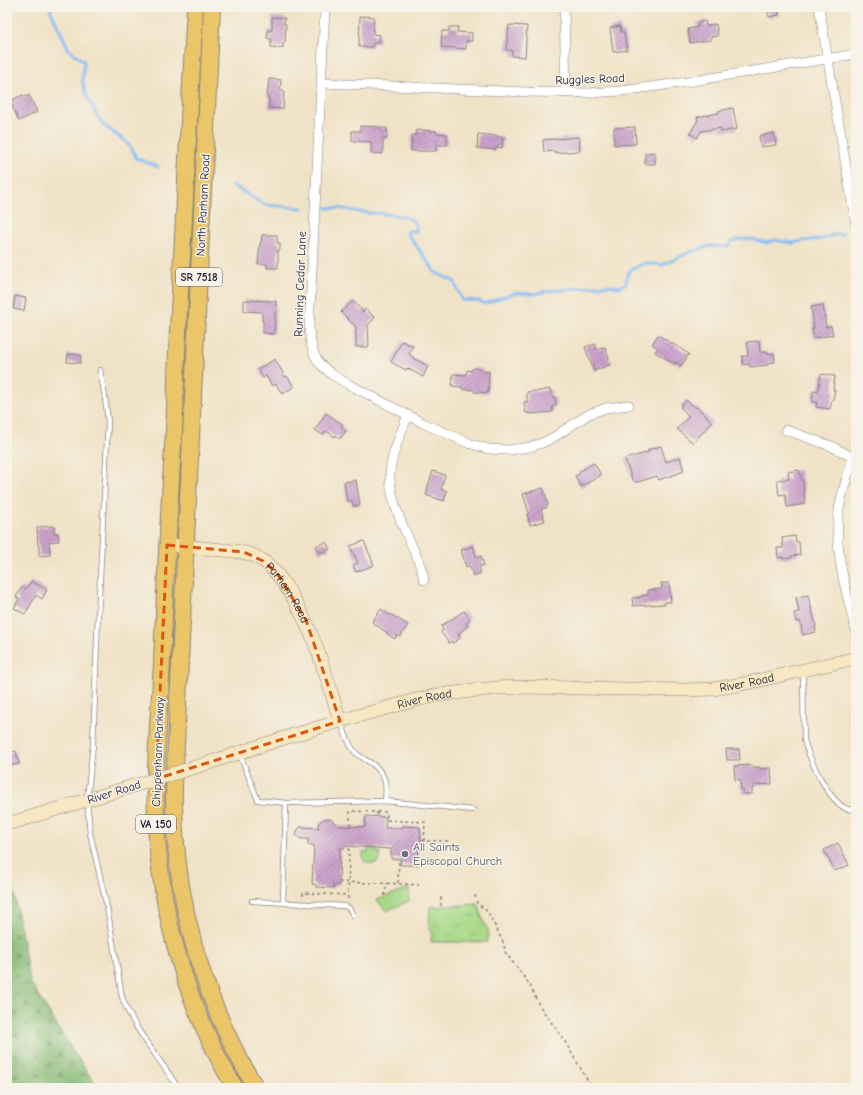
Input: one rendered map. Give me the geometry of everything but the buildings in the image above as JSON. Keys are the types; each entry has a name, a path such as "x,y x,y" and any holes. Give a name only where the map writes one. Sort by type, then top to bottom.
{"highway":[{"name":"North Parham Road","path":"167,545 175,421 178,333 195,7"},
{"name":"North Parham Road","path":"186,546 212,7"},
{"name":"Chippenham Parkway","path":"167,545 156,793 156,828 161,874 170,924 194,1006 208,1037 235,1088"},
{"name":"Chippenham Parkway","path":"186,546 174,795 174,830 180,882 190,932 205,982 225,1030 256,1088"}],"main road":[{"name":"Parham Road","path":"167,545 244,552 257,557 277,573 306,620 317,647 340,721"},
{"name":"River Road","path":"7,824 340,721 438,695 496,688 525,687 683,690 713,689 737,686 856,658"}],"street":[{"name":"Running Cedar Lane","path":"325,7 309,329 310,343 319,363 331,374 348,384 408,415 471,444 489,449 523,449 542,443 589,414 606,408 629,405"},
{"path":"564,7 566,93"},
{"path":"819,7 856,225"},
{"name":"Ruggles Road","path":"322,83 521,92 566,93 621,91 687,82 856,54"},
{"path":"408,415 398,438 390,471 390,479 394,500 406,535 420,565 424,580"},
{"path":"786,430 832,446 855,456 842,492 839,511 838,535 839,553 844,581 856,631"}],"lane":[{"path":"100,370 108,422 93,745 87,800 90,833 107,907 122,997 127,1011 178,1088"},
{"path":"803,671 804,740 807,750 829,793 838,804 847,809 856,810"},
{"path":"340,721 352,748 357,754 373,764 381,772 385,780 385,801"},
{"path":"239,753 258,800 286,803 385,801 473,810"},
{"path":"283,902 286,803"},
{"path":"252,901 348,907 353,914"}],"path":[{"path":"350,826 350,811 387,812 387,820 425,822 424,841"},
{"path":"421,841 451,841"},
{"path":"348,907 349,847"},
{"path":"398,883 399,859"},
{"path":"339,882 398,883 419,885"},
{"path":"386,896 387,883"},
{"path":"302,903 303,893 348,895"},
{"path":"441,894 441,906"},
{"path":"476,895 477,903 488,912 504,944 505,952 530,985 538,1005 564,1040 592,1088"}],"highlighted area":[{"path":"167,545 244,552 263,561 277,573 306,620 340,721 156,779"}],"green space":[{"path":"368,848 375,848 375,852 380,852 379,861 374,864 366,863 363,859 363,852 368,852"},
{"path":"7,862 9,864 30,982 98,1088 7,1088 7,1070 11,1038 7,1029"},
{"path":"409,888 409,901 386,911 377,900"},
{"path":"478,904 488,931 487,942 431,942 432,931 429,928 430,907"}],"waterway":[{"path":"49,7 69,50 84,61 84,87 88,99 99,119 105,126 127,143 134,152 136,158 158,167"},
{"path":"232,185 265,205 302,208"},
{"path":"326,208 339,208 360,212 395,215 412,220 416,225 416,231 408,231 407,233 436,273 454,281 462,300 479,301 484,304 515,293 536,294 541,292 607,285 620,287 626,283 628,273 632,269 645,263 662,265 688,253 710,246 727,247 733,241 740,239 751,239 767,243 774,240 793,243 823,239 833,235 842,234"}],"place":[{"name":"All Saints Episcopal Church","path":"405,854"}]}
